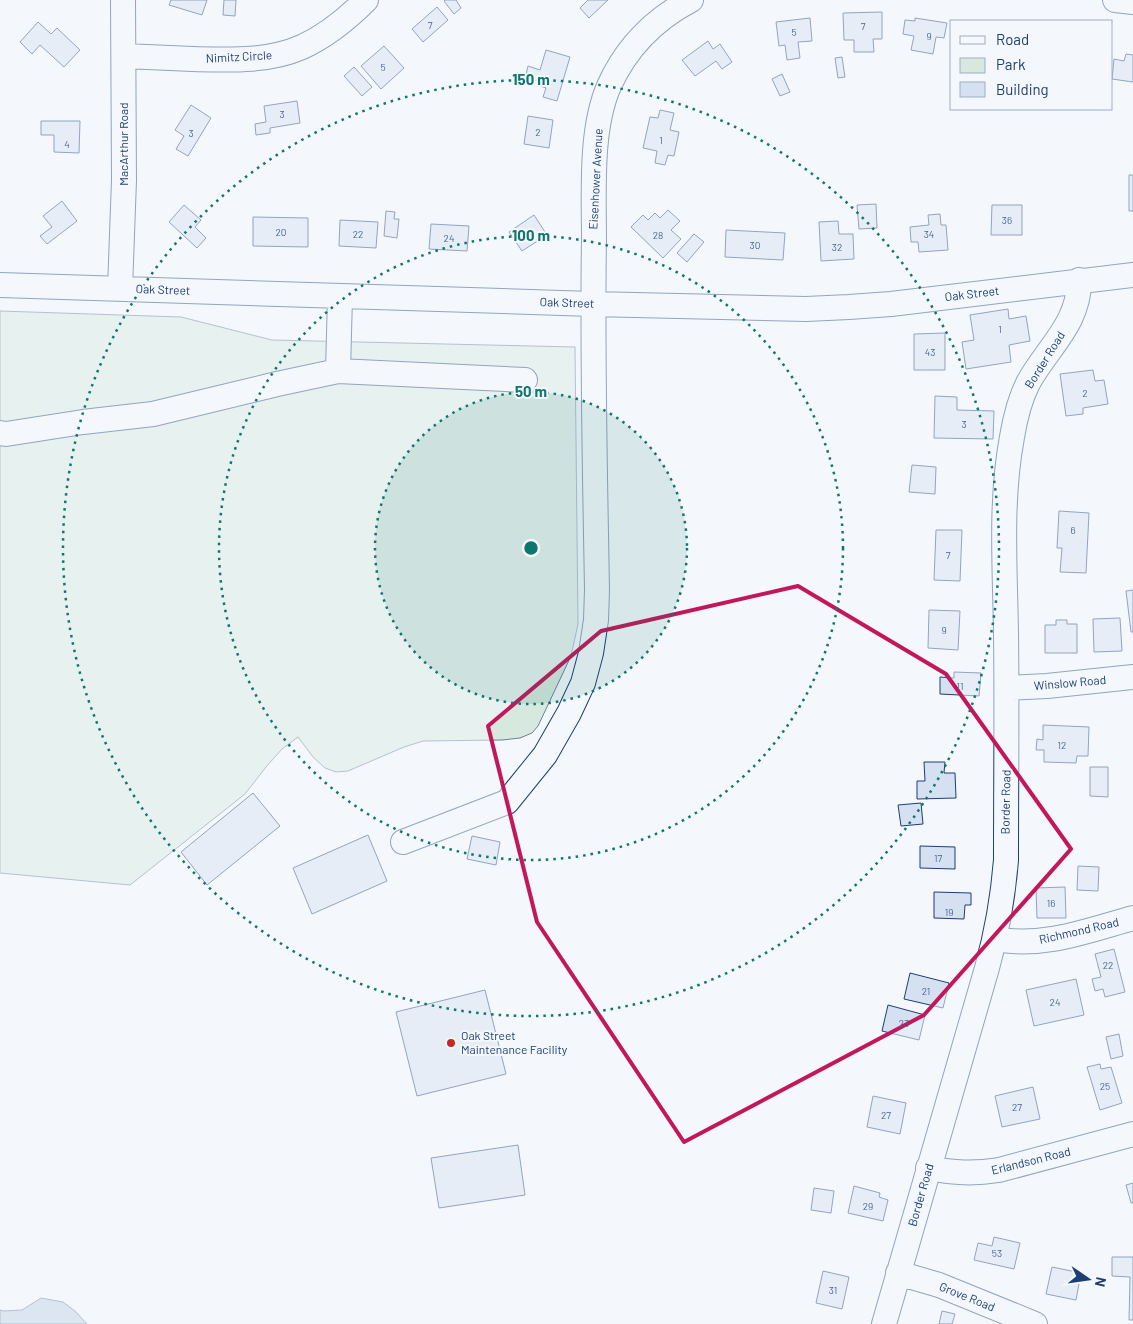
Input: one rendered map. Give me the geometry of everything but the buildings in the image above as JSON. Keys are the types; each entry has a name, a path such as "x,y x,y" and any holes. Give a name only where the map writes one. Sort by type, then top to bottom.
{"street":[{"name":"MacArthur Road","path":"120,289 124,180 123,0"},
{"name":"Nimitz Circle","path":"124,56 226,60 277,55 302,47 323,36 341,23 366,0"},
{"name":"Eisenhower Avenue","path":"403,842 507,802 544,755 569,714 583,682 591,653 595,628 597,590 592,304 595,168 601,110 609,86 622,63 638,41 657,22 691,0"},
{"path":"1115,0 1133,2"},
{"name":"Oak Street","path":"0,285 340,297 806,309 932,299 1133,275"},
{"name":"Border Road","path":"884,1324 995,939 1004,888 1006,860 1007,688 1005,526 1008,463 1012,436 1027,384 1071,320 1080,292 1079,280"},
{"path":"338,371 340,297"},
{"path":"0,433 6,434 83,422 154,414 338,371 525,380"},
{"name":"Winslow Road","path":"1007,688 1133,677"},
{"name":"Richmond Road","path":"995,939 1041,942 1133,918"},
{"name":"Erlandson Road","path":"928,1168 964,1174 1000,1170 1133,1134"},
{"name":"Grove Road","path":"898,1273 939,1285 1035,1324"}],"highlighted area":[{"path":"798,586 946,674 1071,849 924,1015 684,1142 537,922 488,726 601,631"}],"green space":[{"path":"0,311 181,317 272,340 575,347 578,624 571,656 538,726 532,733 520,738 423,741 348,771 336,772 325,768 313,757 298,737 282,749 245,794 130,885 0,873"}],"water":[{"path":"41,1298 63,1302 87,1324 0,1324 0,1310 22,1310"}],"place":[{"name":"Oak Street Maintenance Facility","path":"451,1043"}]}
